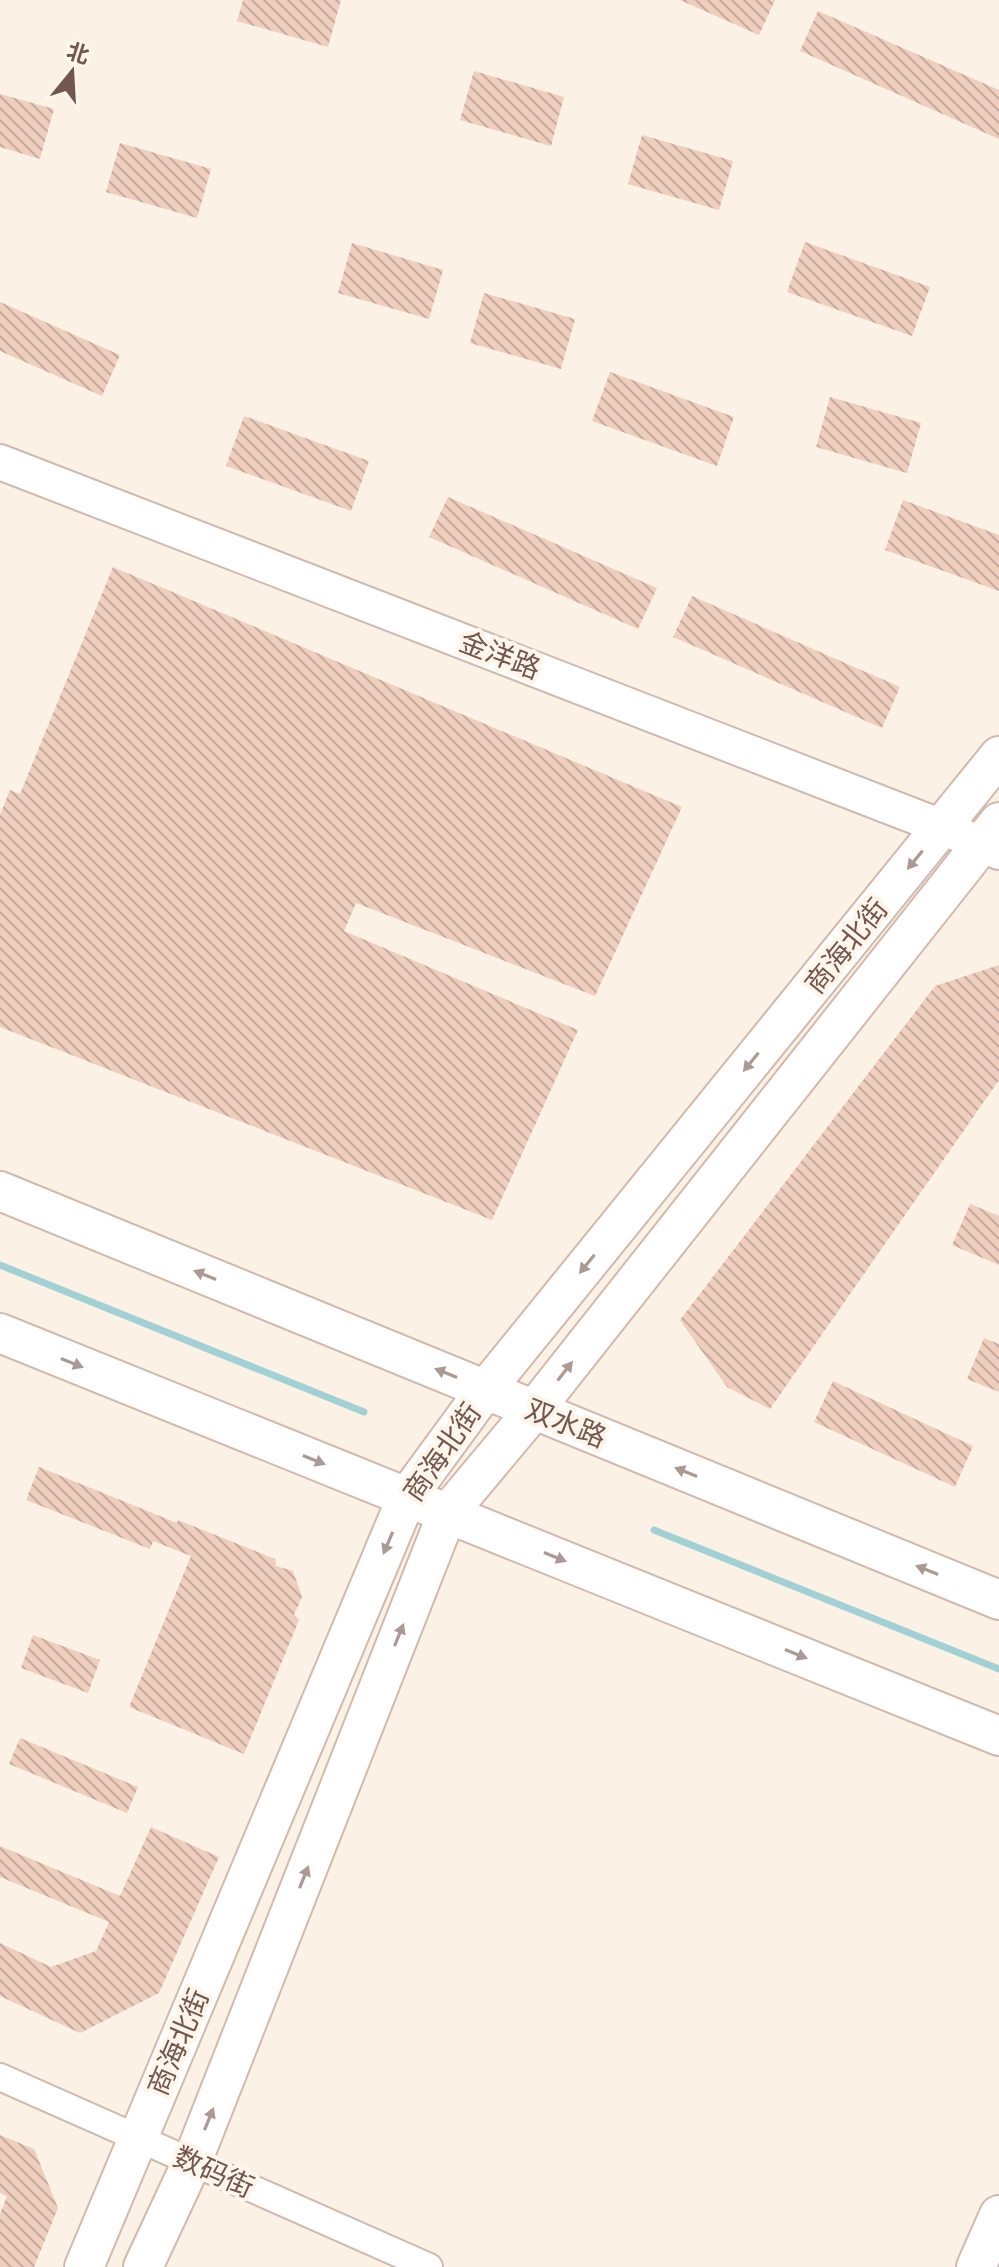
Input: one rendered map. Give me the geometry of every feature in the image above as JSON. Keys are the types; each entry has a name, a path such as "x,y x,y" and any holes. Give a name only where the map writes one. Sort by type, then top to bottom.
{"main road":[{"name":"商海北街","path":"84,2267 407,1497 486,1389 999,756"},
{"name":"商海北街","path":"143,2267 192,2162 447,1514 993,839"},
{"name":"双水路","path":"0,1191 999,1600"},
{"path":"0,1333 999,1736"},
{"path":"976,2267 999,2215"}],"street":[{"name":"金洋路","path":"0,462 942,827 993,839"},
{"name":"数码街","path":"0,2077 429,2267"}],"building":[{"path":"243,0 341,0 328,47 237,21"},
{"path":"680,0 775,0 759,35"},
{"path":"818,11 999,90 999,139 800,51"},
{"path":"474,71 564,97 551,146 460,120"},
{"path":"0,94 54,109 40,159 0,147"},
{"path":"642,135 733,161 719,210 628,184"},
{"path":"120,143 211,169 197,218 106,192"},
{"path":"805,242 930,287 912,336 787,292"},
{"path":"352,243 443,270 429,319 338,293"},
{"path":"484,293 575,319 561,369 470,343"},
{"path":"0,302 120,355 102,396 0,351"},
{"path":"610,372 734,417 717,466 592,421"},
{"path":"830,397 921,423 907,473 816,447"},
{"path":"244,416 369,461 351,511 226,466"},
{"path":"448,497 657,588 638,629 429,537"},
{"path":"903,500 999,535 999,591 885,550"},
{"path":"113,567 682,807 595,996 356,903 344,931 578,1030 492,1220 0,1027 0,815 10,790 20,794"},
{"path":"692,596 900,687 882,728 673,637"},
{"path":"999,965 999,1080 770,1409 727,1387 680,1320 935,986"},
{"path":"970,1204 999,1216 999,1265 952,1245"},
{"path":"984,1338 999,1344 999,1392 967,1379"},
{"path":"833,1381 973,1446 955,1487 814,1422"},
{"path":"39,1467 275,1559 276,1566 293,1571 302,1597 294,1615 299,1620 244,1754 129,1707 191,1556 153,1541 150,1549 26,1500"},
{"path":"33,1635 100,1660 88,1693 21,1668"},
{"path":"20,1738 138,1787 127,1813 9,1764"},
{"path":"151,1827 219,1857 159,1993 80,2033 0,1996 0,1943 51,1967 96,1951 109,1922 0,1877 0,1846 120,1896"},
{"path":"0,2135 34,2149 58,2208 34,2267 0,2267 0,2214 7,2196 0,2193"}],"waterway":[{"path":"0,1265 364,1412"},
{"path":"654,1530 999,1669"}]}
